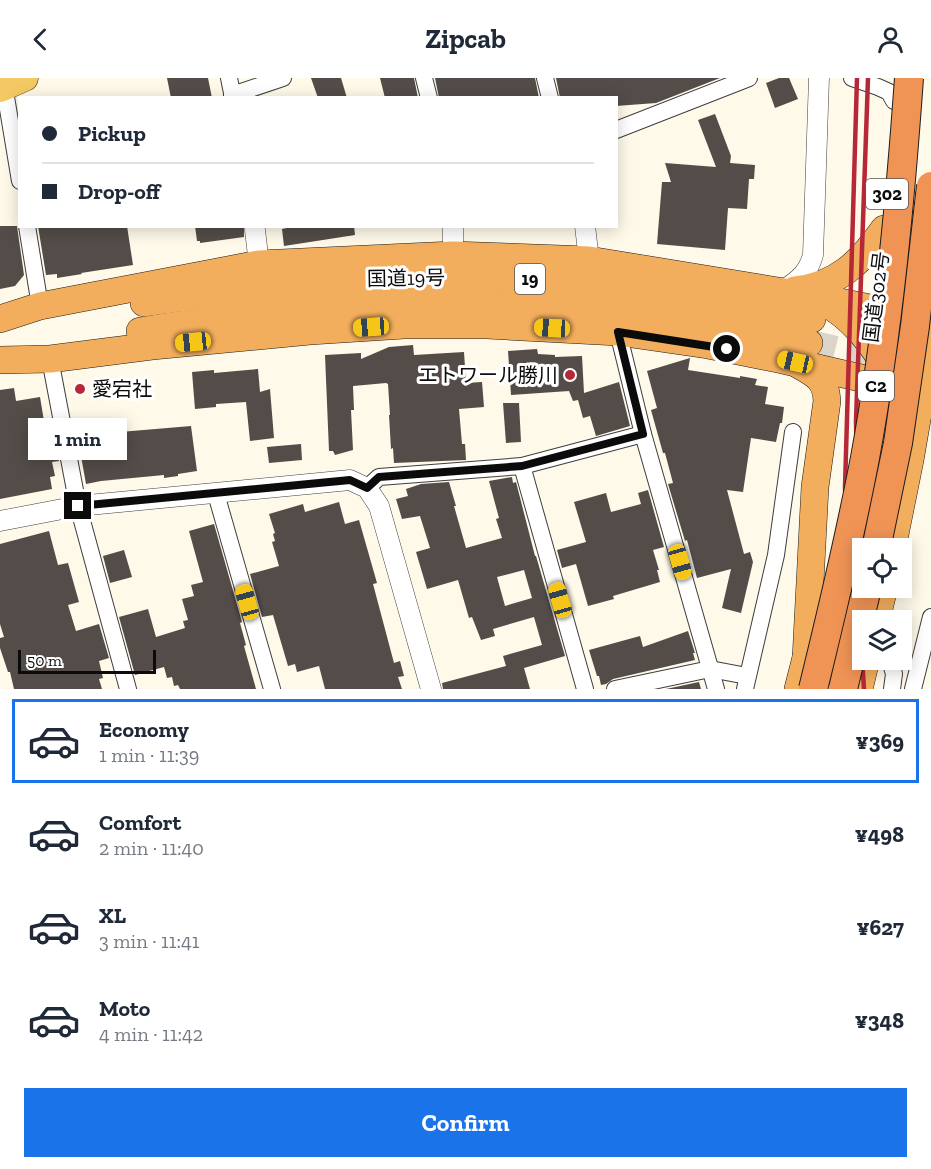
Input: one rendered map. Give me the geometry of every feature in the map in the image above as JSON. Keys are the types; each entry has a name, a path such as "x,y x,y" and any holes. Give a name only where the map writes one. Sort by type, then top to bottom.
{"highway":[{"name":"国道302号","path":"894,538 910,460 901,382 870,342 899,86"},
{"name":"C2","path":"813,689 845,555 865,456 882,350 900,197 899,86"},
{"name":"C2","path":"878,538 898,442 915,326 931,186"},
{"path":"0,319 40,306 259,264 453,255 589,260 781,291 803,289 833,279 845,272 858,262 884,229"},
{"name":"国道19号","path":"0,323 245,289 359,279 422,277 506,278 606,285 670,293 745,305 808,331"},
{"path":"781,291 808,331 901,382"},
{"name":"国道19号","path":"0,358 180,324 359,305 423,303 550,306 618,311 743,330 808,331"},
{"path":"875,309 901,382"},
{"path":"0,358 50,359 254,336 404,325 487,325 618,332 708,345 808,331 875,309 930,337 915,347 901,382"},
{"path":"808,331 842,314 870,342"},
{"path":"806,658 815,487 827,401 827,390 822,381 812,372 808,331"},
{"name":"国道302号","path":"798,689 850,463 930,337"},
{"path":"910,460 917,444 931,430"},
{"path":"843,689 865,598"},
{"path":"859,689 864,670"}],"street":[{"path":"229,78 233,96 283,78"},
{"path":"424,78 428,96"},
{"path":"545,78 549,96"},
{"path":"618,129 749,78"},
{"path":"781,291 806,273 813,255 819,78"},
{"path":"852,78 889,92 899,86"},
{"path":"8,83 18,165"},
{"path":"27,228 40,306"},
{"path":"255,228 259,264"},
{"path":"453,228 453,255"},
{"path":"585,228 589,260"},
{"path":"618,332 643,434 716,689"},
{"path":"50,359 78,506 128,689"},
{"path":"615,689 710,669 746,682 776,555 793,432"},
{"path":"367,488 379,477 522,466 643,434"},
{"path":"522,466 585,689"},
{"path":"0,520 78,506 350,480 367,488 379,506 431,689"},
{"path":"216,494 272,689"},
{"path":"913,689 931,617"},
{"path":"892,689 893,670"}],"building":[{"path":"167,78 208,78 212,96 171,96"},
{"path":"311,78 341,78 346,96 317,96"},
{"path":"380,78 414,78 418,96 384,96"},
{"path":"435,78 535,78 539,96 439,96"},
{"path":"556,78 720,78 656,103 618,106 618,96 560,96"},
{"path":"779,78 789,78 798,99 775,108 766,83"},
{"path":"715,114 731,156 730,163 755,165 754,179 749,179 747,209 728,208 725,250 657,244 662,182 671,182 665,163 716,167 698,120"},
{"path":"0,226 17,226 24,275 15,286 0,289"},
{"path":"38,228 127,228 133,265 57,278 57,274 46,275"},
{"path":"195,228 244,228 244,237 200,243 197,241"},
{"path":"354,228 355,235 284,246 282,229"},
{"path":"413,345 414,355 464,352 466,383 482,382 484,407 459,409 466,460 394,463 393,448 391,449 388,384 386,383 353,386 354,410 351,410 353,450 335,455 333,451 329,451 325,355 361,353 361,359 389,347"},
{"path":"537,349 538,354 555,355 555,357 582,356 584,393 619,382 630,426 596,436 590,416 583,418 578,400 573,401 569,391 511,395 508,351"},
{"path":"690,358 688,370 757,379 755,385 768,387 765,404 784,407 776,442 751,438 743,492 727,490 744,554 750,552 753,562 741,613 722,608 731,569 697,578 668,484 673,483 651,410 657,408 647,371"},
{"path":"258,369 260,392 270,389 274,438 250,441 246,402 216,404 216,407 195,409 192,372 214,370 214,373"},
{"path":"14,388 16,401 40,397 48,445 56,445 59,461 52,462 55,476 50,477 52,489 0,499 0,390"},
{"path":"503,403 519,403 521,442 506,443"},
{"path":"191,426 197,471 164,478 164,475 86,484 76,441 120,432"},
{"path":"301,444 302,460 269,463 267,447"},
{"path":"512,477 513,483 516,482 565,656 524,668 530,689 443,689 442,683 506,666 503,656 542,645 534,617 493,629 495,636 481,640 472,617 469,618 458,580 427,589 416,552 430,548 420,516 402,519 396,499 408,496 406,489 421,484 449,482 466,548 502,538 489,481","holes":["524,570 532,598 505,606 497,577"]},
{"path":"648,490 664,547 653,550 660,582 588,606 576,564 562,568 557,550 586,542 574,502 606,493 611,512 641,504 638,493"},
{"path":"339,502 345,524 359,520 377,583 373,584 394,663 400,661 404,676 398,677 402,689 325,689 319,666 297,672 295,664 288,666 273,615 262,617 250,574 279,566 272,542 275,541 273,534 275,533 269,514 303,504 305,512"},
{"path":"214,524 242,622 240,623 246,645 244,646 256,689 180,689 178,685 174,686 172,677 167,678 164,667 135,675 119,617 148,609 156,637 185,628 183,621 188,620 182,599 194,596 191,585 203,582 189,531"},
{"path":"49,531 58,565 68,563 79,602 68,605 76,631 99,624 109,658 99,661 103,678 99,679 102,689 14,689 10,672 8,672 0,648 0,638 4,637 0,624 0,544"},
{"path":"124,550 132,577 110,583 103,556"},
{"path":"688,631 695,660 613,679 601,685 589,650 640,636 643,647"},
{"path":"699,682 701,689 666,689"}],"tunnel":[{"path":"809,343 898,365"}],"railway":[{"path":"853,689 845,487 857,78"},
{"path":"864,689 860,623 856,421 868,78"}],"place":[{"name":"エトワール勝川","path":"570,375"},
{"name":"愛宕社","path":"80,389"}],"route":[{"path":"78,506 350,480 367,488 379,477 522,466 643,434 618,332 727,349"}]}
